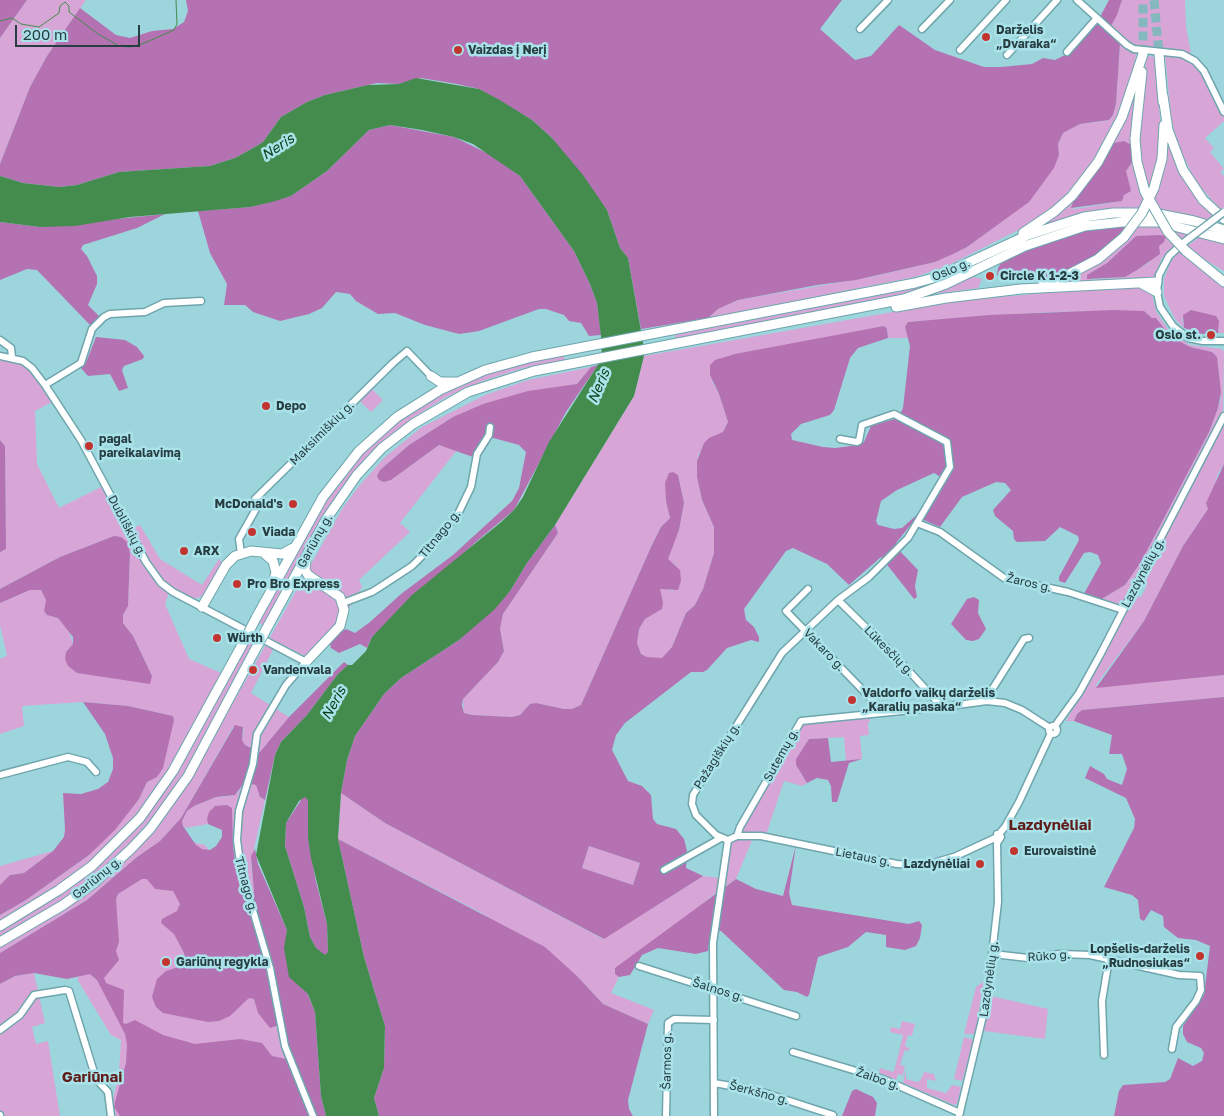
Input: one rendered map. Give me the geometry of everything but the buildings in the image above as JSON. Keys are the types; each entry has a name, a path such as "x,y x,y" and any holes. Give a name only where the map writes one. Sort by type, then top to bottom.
{"highway":[{"path":"993,251 1054,212 1085,180 1116,131 1143,54 1135,139 1140,176 1153,208 1168,232 1186,251 1224,282"},
{"path":"1159,54 1168,130 1183,170 1203,200 1224,220"},
{"path":"1021,289 1060,279 1081,270 1105,254 1124,237 1142,213 1154,188 1164,147 1163,96"},
{"name":"Oslo g.","path":"673,330 916,283 937,277 993,251 1067,222 1113,213 1154,213 1175,216 1224,230"},
{"name":"Oslo g.","path":"675,344 904,299 946,284 1024,246 1086,226 1122,222 1158,222 1224,239"},
{"path":"1203,264 1224,275"},
{"path":"726,335 786,327 946,298 1021,289 1140,283 1157,287"},
{"name":"Gariūnų g.","path":"0,926 59,890 92,866 140,818 173,771 323,497 350,461 383,428 424,400 458,382 507,363 673,330"},
{"name":"Gariūnų g.","path":"0,942 63,905 94,883 125,856 150,829 188,776 326,518 357,475 382,448 413,424 445,404 491,383 567,364 675,344"},
{"path":"432,376 440,382 458,382"},
{"path":"424,400 433,388 432,376"},
{"path":"202,607 229,562 241,553 251,551 265,554 282,554 294,547"},
{"path":"306,662 340,626 344,618 344,603 335,592 308,575 305,570 307,553"},
{"path":"265,554 273,561 275,568 273,587"},
{"path":"288,589 301,577 318,582"}],"street":[{"path":"860,29 888,0"},
{"path":"922,29 950,0"},
{"path":"960,50 1006,0"},
{"path":"1007,55 1057,0"},
{"path":"1077,0 1122,41 1134,49 1174,52 1195,61 1204,71 1224,112"},
{"path":"1067,52 1097,18"},
{"path":"1224,212 1183,243 1165,262 1157,287 1165,317 1182,334 1195,340 1224,341"},
{"path":"45,386 82,363 92,330 104,317 110,314 145,312 164,303 201,301"},
{"name":"Dubliškių g.","path":"0,340 11,348 12,357 23,361 32,368 45,386 81,440 152,570 167,588 306,662"},
{"name":"Maksimiškių g.","path":"241,553 239,539 256,509 254,505 256,499 392,363 407,351 432,376"},
{"path":"0,356 12,357"},
{"name":"Pažagiškių g.","path":"724,839 696,815 692,798 782,653 838,600 869,577 908,538 950,467 949,446 944,440 894,414 862,425 860,441 840,439"},
{"name":"Lazdynėlių g.","path":"960,1114 980,1039 988,999 998,902 997,837 1022,797 1052,729 1079,693 1224,416"},
{"name":"Titnago g.","path":"344,603 372,592 383,585 412,566 433,546 459,512 471,487 477,454 489,435 490,427"},
{"name":"Žaros g.","path":"917,523 940,532 1004,578 1068,592 1123,610"},
{"name":"Vakaro g.","path":"808,589 786,611 880,708 882,713"},
{"name":"Lūkesčių g.","path":"838,600 903,664 942,707"},
{"path":"987,701 988,696 1024,639 1029,638"},
{"name":"Titnago g.","path":"306,662 286,685 257,734 253,764 239,811 237,840 241,870 270,968 285,1046 313,1116"},
{"path":"942,707 987,701 1013,706 1052,729"},
{"name":"Sutemų g.","path":"737,836 740,827 801,721 942,707"},
{"path":"0,775 68,757 86,762 96,772"},
{"name":"Lietaus g.","path":"664,870 724,839 737,836 761,836 897,864 918,865 935,863 960,855 997,837"},
{"path":"714,1116 714,927 724,839"},
{"name":"Rūko g.","path":"992,954 1028,958 1071,954 1109,959 1179,975 1200,976 1203,984 1201,990 1196,1001 1176,1027 1172,1049"},
{"path":"1104,1055 1102,1001 1109,959"},
{"name":"Šalnos g.","path":"639,966 714,988 796,1016"},
{"path":"0,1030 20,1015 34,994 69,991 96,1079 108,1092 111,1116"},
{"name":"Šarmos g.","path":"666,1116 668,1023 674,1020 714,1020"},
{"name":"Žaibo g.","path":"792,1052 883,1079 960,1114"},
{"name":"Šerkšno g.","path":"714,1083 759,1091 832,1115"}],"shaded area":[{"path":"0,0 27,0 0,38"},
{"path":"27,0 86,0 47,56 30,87 0,164 0,38"},
{"path":"186,0 842,0 820,29 855,60 871,56 899,25 935,50 984,67 1032,64 1043,58 1055,60 1070,53 1097,22 1120,43 1116,104 1113,115 1109,120 1080,124 1063,133 1058,144 1059,155 1054,168 1029,202 967,247 953,254 935,262 856,280 817,285 738,300 718,309 708,318 641,329 628,258 620,248 607,210 552,138 532,120 479,89 421,78 399,84 377,83 325,95 307,102 281,117 263,142 255,147 235,158 210,166 119,172 77,185 59,187 23,183 0,176 0,164 30,87 47,56 80,8 116,35 130,38 152,31 173,29 184,22 188,11"},
{"path":"1109,0 1122,0 1111,26 1100,17"},
{"path":"1122,0 1185,0 1186,26 1191,54 1137,45 1126,41 1111,26"},
{"path":"1120,43 1137,52 1120,112 1093,162 1064,197 1040,219 947,266 915,277 708,318 718,309 738,300 871,277 935,262 967,247 979,238 1059,155 1058,144 1063,133 1080,124 1109,120 1113,115 1116,104"},
{"path":"1165,54 1182,56 1194,63 1203,74 1224,117 1224,121 1205,138 1214,148 1210,152 1224,169 1220,172 1224,176 1224,207 1221,210 1196,182 1177,143 1171,117"},
{"path":"1147,56 1155,57 1161,131 1159,155 1149,191 1139,150 1139,111"},
{"path":"1137,89 1131,145 1114,143 1125,121"},
{"path":"390,125 454,137 493,156 520,176 574,251 597,303 601,335 589,336 581,323 569,321 564,315 546,309 539,309 479,331 459,334 425,325 395,313 378,314 356,301 350,294 336,292 322,308 309,314 280,321 253,312 245,305 224,305 227,284 210,253 198,211 250,207 291,196 327,171 369,130"},
{"path":"1166,135 1213,215 1206,220 1149,208 1128,208 1076,215 1044,225 1075,196 1071,208 1075,209 1122,201 1126,171 1133,161 1152,200"},
{"path":"1124,141 1131,145 1133,161 1126,171 1131,191 1124,195 1122,201 1071,208 1075,196 1099,167 1114,143"},
{"path":"165,214 137,228 83,245 81,249 87,256 97,276 97,284 88,305 99,316 99,319 91,326 37,270 27,269 0,280 0,222 40,227"},
{"path":"1123,225 1125,228 1107,247 1070,271 1041,280 1003,281 997,275 1001,263 1054,238 1091,229"},
{"path":"1138,225 1160,226 1191,232 1161,259 1154,281 1058,284 1095,266 1118,247","holes":["1136,236 1150,262 1125,277 1091,280 1087,275 1107,263"]},
{"path":"1202,235 1224,242 1224,271 1202,258 1197,266 1215,277 1224,287 1224,333 1218,333 1219,328 1182,318 1184,328 1175,319 1164,296 1164,279 1171,261 1178,253"},
{"path":"1136,236 1166,236 1164,242 1159,246 1160,254 1137,270 1125,277 1087,279 1087,275 1107,263"},
{"path":"952,275 949,279 908,294 677,340 675,337 675,335 912,289"},
{"path":"973,277 982,279 978,288 933,294"},
{"path":"1115,287 1143,288 1151,291 1156,311 1169,331 1190,345 1222,349 1224,352 1223,412 1146,563 1132,582 1130,593 1123,605 1100,600 1125,585 1141,562 1209,432 1218,408 1221,399 1212,352 1190,347 1170,336 1156,318 1152,318 1144,311 1048,312 908,322 906,330 909,338 888,338 887,329 884,326 712,381 719,394 728,422 723,432 699,453 697,477 702,500 714,527 714,553 703,589 695,605 686,613 672,647 662,659 647,657 641,654 637,643 639,629 645,619 663,602 660,589 664,588 673,591 676,565 669,562 667,555 679,530 684,503 678,475 666,501 670,518 661,527 651,547 581,705 572,709 564,709 536,703 530,704 520,715 512,717 464,713 463,699 498,662 504,651 500,629 503,614 558,533 555,525 634,396 644,356 955,301"},
{"path":"1113,310 1144,311 1152,318 1156,318 1170,336 1190,347 1212,352 1217,357 1221,392 1218,408 1209,432 1141,562 1125,585 1100,600 1085,596 1085,592 1101,563 1098,555 1090,552 1084,553 1065,583 1059,581 1059,577 1079,540 1078,536 1060,527 1045,541 1017,542 1014,539 1013,531 995,516 993,510 1011,490 1005,483 996,482 962,497 940,527 917,517 896,543 896,547 918,570 915,586 917,597 914,599 881,557 849,585 827,564 793,548 786,551 744,609 746,620 754,627 759,637 759,642 751,640 727,648 707,670 691,672 625,723 616,735 612,750 628,781 642,786 651,795 653,819 657,824 676,829 684,839 687,851 686,868 703,876 604,939 385,823 341,793 347,760 355,736 384,694 401,678 459,640 510,591 527,563 555,525 558,533 503,614 500,629 504,651 498,662 463,699 462,705 464,713 472,715 512,717 520,715 530,704 536,703 564,709 572,709 581,705 651,547 661,527 670,518 666,501 665,483 669,473 673,472 678,475 684,503 679,530 668,559 680,570 681,581 678,590 660,589 663,602 662,609 645,619 639,629 637,643 641,654 647,657 662,658 672,647 686,613 695,605 703,589 714,553 714,527 702,500 697,477 697,461 704,443 709,438 723,432 728,422 719,394 710,375 710,365 715,360 735,354 884,326 887,329 888,338 858,348 850,358 834,410 830,415 801,424 791,434 792,440 823,447 835,448 859,445 864,442 871,426 898,418 903,408 910,346 905,327 908,322 989,315","holes":["934,473 942,478 920,512 902,528 894,529 878,525 876,521 881,501 897,490","589,846 640,863 633,885 582,868"]},
{"path":"1191,310 1216,316 1219,321 1218,333 1202,334 1184,328 1183,315"},
{"path":"96,337 125,340 137,347 144,356 143,359 124,366 122,370 128,388 119,391 110,374 88,376 81,368 87,360"},
{"path":"563,355 565,360 523,368 482,381 446,397 414,417 383,441 345,483 322,518 263,626 259,622 312,521 352,465 378,438 412,411 446,391 479,376 521,363"},
{"path":"0,359 15,362 29,369 52,402 35,411 37,464 59,508 103,486 148,571 169,592 165,604 189,659 221,673 173,763 156,791 128,827 87,864 59,885 0,921 0,915 26,900 89,855 139,799 147,782 150,781 174,720 173,716 128,706 83,702 22,706 24,726 0,734 0,659 7,656 0,625 0,603 30,590 41,590 46,600 47,615 58,618 68,629 73,644 66,652 152,676 133,636 123,623 123,615 128,606 130,553 127,542 114,536 60,557 0,589 0,552 6,549 5,446 0,440"},
{"path":"598,365 566,412 514,510 477,541 372,637 367,648 360,644 339,653 331,648 330,644 336,635 346,629 355,633 370,622 401,594 453,555 512,501 519,488 526,452 519,445 486,436 473,457 439,445 391,480 384,482 379,480 377,476 380,470 409,445 453,417 483,404 528,391 577,384 591,367"},
{"path":"591,367 577,384 453,417 409,445 380,470 384,482 391,480 439,445 457,450 400,523 410,532 359,580 362,587 340,623 307,657 277,642 251,693 289,717 260,752 245,745 242,740 244,729 233,727 181,818 160,841 137,857 87,900 0,953 0,947 61,912 96,887 134,853 157,827 187,785 342,509 359,486 385,457 422,427 485,395 528,380"},
{"path":"371,388 383,400 371,412 359,400"},
{"path":"1224,425 1224,464 1218,473 1208,509 1183,546 1144,621 1095,686 1224,675 1224,697 1082,710 1077,714 1074,721 1066,721 1119,622 1136,596 1141,597 1146,587 1141,584 1146,573"},
{"path":"0,440 5,446 6,549 0,552"},
{"path":"1224,464 1224,675 1096,688 1144,621 1183,546 1208,509 1206,503"},
{"path":"140,525 160,559 202,585 219,559 221,561 222,565 205,594 198,598 191,598 174,590 160,579 131,529"},
{"path":"114,536 121,537 127,542 130,553 128,606 123,615 123,623 133,636 152,676 150,684 77,673 68,666 65,659 66,652 73,644 73,637 58,618 47,615 44,611 46,600 41,590 30,590 0,603 0,589 60,557"},
{"path":"974,597 979,600 978,613 986,629 979,639 973,641 966,640 951,624 967,599"},
{"path":"252,637 255,639 183,775 159,810 121,853 88,882 50,908 0,937 0,930 71,887 98,866 147,817 188,755"},
{"path":"344,662 348,665 338,674 307,715 281,742 275,755 265,800 260,797 256,785 244,783 235,795 216,797 194,806 187,811 182,821 183,826 196,845 202,849 210,850 216,846 222,837 222,830 208,824 209,812 215,806 227,805 232,808 233,846 236,867 246,897 254,892 251,856 255,849 258,864 287,930 286,940 315,1012 321,1096 326,1116 317,1116 291,1056 283,1024 270,1028 258,1013 254,999 249,998 230,1016 219,1021 208,1022 163,1013 156,1007 152,997 157,979 166,971 182,966 185,961 184,953 174,934 161,923 162,919 177,911 180,904 173,891 155,889 147,879 142,879 118,894 116,899 119,942 116,951 119,960 104,978 106,983 124,990 123,1023 126,1024 135,1020 163,1035 195,1044 240,1039 262,1043 272,1056 286,1059 310,1116 120,1116 114,1107 126,1063 127,1045 125,1034 97,980 90,974 67,979 34,973 15,976 0,984 0,953 87,900 137,857 160,841 181,818 235,725 243,727 242,740 245,745 260,752 289,717"},
{"path":"1224,697 1224,1116 1114,1116 1119,1091 1123,1085 1165,1082 1170,1079 1178,1058 1193,1066 1202,1061 1204,1053 1201,1048 1187,1042 1183,1034 1183,1026 1204,995 1210,946 1196,940 1178,938 1164,927 1163,916 1151,910 1144,921 1140,919 1138,900 1132,895 1104,887 1134,828 1135,819 1126,798 1085,778 1090,766 1104,774 1107,779 1122,785 1127,769 1122,754 1109,754 1112,735 1074,721 1077,714 1082,710"},
{"path":"83,702 128,706 173,716 174,720 163,768 157,777 147,782 139,799 115,830 89,855 26,900 0,915 0,885 10,875 24,873 53,851 64,837 63,793 81,794 98,789 108,782 113,769 113,758 105,734"},
{"path":"870,717 868,723 869,735 860,736 862,759 846,761 844,737 809,739 796,765 807,783 802,786 784,781 766,835 755,833 736,879 721,889 727,848 781,757 785,758 788,751 787,748 801,723"},
{"path":"828,738 831,762 862,759 849,763 837,802 832,802 831,786 828,780 817,778 807,783 796,765 796,759 809,739"},
{"path":"244,783 257,785 260,797 265,800 251,862 254,892 246,897 236,867 232,828 207,819 208,824 186,828 183,826 182,821 187,811 194,806 216,797 232,796 238,793"},
{"path":"341,793 385,823 603,939 703,876 719,878 718,891 615,974 619,977 611,993 654,1010 648,1024 603,1004 577,976 480,912 338,839"},
{"path":"303,797 308,797 308,838 316,882 327,924 328,952 325,956 316,948 310,937 304,907 285,846 286,823"},
{"path":"338,839 545,947 577,976 603,1004 648,1024 628,1100 629,1109 633,1116 379,1116 374,1098 384,1068 385,1026 364,957"},
{"path":"187,841 205,845 213,856 270,1028 276,1026 286,1059 281,1058 305,1116 116,1116 112,1104 119,1072 121,1040 111,1035 77,979 86,967 110,900"},
{"path":"796,845 789,893 792,905 909,924 919,921 922,925 920,938 916,946 905,950 886,947 886,935 866,932 848,947 818,957 807,997 797,992 784,990 721,931 711,929 708,951 696,954 658,948 642,955 630,975 619,977 615,974 615,968 736,879 756,889 783,896"},
{"path":"589,846 640,863 633,885 582,868"},
{"path":"53,851 24,873 14,874 0,885 0,866"},
{"path":"34,973 45,1023 32,1027 36,1044 48,1041 60,1116 0,1116 0,984 15,976"},
{"path":"984,981 975,1034 964,1034 976,987"},
{"path":"991,996 1048,1009 1045,1039 984,1031"},
{"path":"902,1021 915,1024 912,1036 908,1035 905,1046 909,1048 909,1051 905,1050 900,1065 905,1066 902,1078 902,1075 898,1074 896,1080 879,1073 880,1068 893,1072 895,1068 903,1035 890,1032 891,1027 900,1029"},
{"path":"964,1037 974,1040 962,1081 954,1079"},
{"path":"906,1069 906,1079 917,1082 920,1081 924,1072 934,1074 936,1081 927,1079 927,1088 946,1093 952,1085 961,1087 957,1104 954,1105 903,1083"},
{"path":"856,1089 873,1097 877,1103 875,1116 842,1116 852,1091"}],"water":[{"name":"Neris","path":"416,78 479,89 532,120 552,138 583,175 607,210 620,248 628,258 644,356 634,396 555,525 527,563 510,591 495,609 459,640 401,678 384,694 355,736 347,760 341,793 338,839 364,957 385,1026 384,1068 374,1098 379,1116 326,1116 321,1096 315,1012 308,994 289,977 284,948 287,930 256,855 275,755 281,742 307,715 338,674 348,665 352,665 366,651 372,637 412,595 514,510 523,497 549,442 601,360 602,345 597,303 574,251 520,176 473,144 454,137 422,130 390,125 369,130 327,171 291,196 250,207 130,217 75,226 40,227 0,222 0,176 23,183 59,187 77,185 119,172 210,166 235,158 263,142 281,117 307,102 325,95 368,85 399,84","holes":["305,797 308,800 308,838 311,858 327,924 328,952 325,955 316,948 310,937 304,907 285,846 286,823 299,801"]}],"waterway":[{"path":"0,21 12,18 21,24 39,27 59,13 60,6 65,2 69,6 69,12 98,34 119,46 129,47 142,44 174,30 177,24 176,0"}],"tunnel":[{"path":"1143,0 1143,54"},
{"path":"1154,0 1159,54"}],"place":[{"name":"Darželis „Dvaraka“","path":"986,37"},
{"name":"Vaizdas į Nerį","path":"458,50"},
{"name":"Circle K 1-2-3","path":"990,276"},
{"name":"Oslo st.","path":"1211,335"},
{"name":"Depo","path":"266,406"},
{"name":"pagal pareikalavimą","path":"89,446"},
{"name":"McDonald's","path":"293,504"},
{"name":"Viada","path":"252,532"},
{"name":"ARX","path":"184,551"},
{"name":"Pro Bro Express","path":"237,584"},
{"name":"Würth","path":"217,638"},
{"name":"Vandenvala","path":"253,670"},
{"name":"Valdorfo vaikų darželis „Karalių pasaka“","path":"852,700"},
{"name":"Eurovaistinė","path":"1014,851"},
{"name":"Lazdynėliai","path":"980,864"},
{"name":"Lopšelis-darželis „Rudnosiukas“","path":"1200,956"},
{"name":"Gariūnų regykla","path":"166,962"}],"district":[{"name":"Lazdynėliai","path":"1050,825"},
{"name":"Gariūnai","path":"92,1077"}]}
